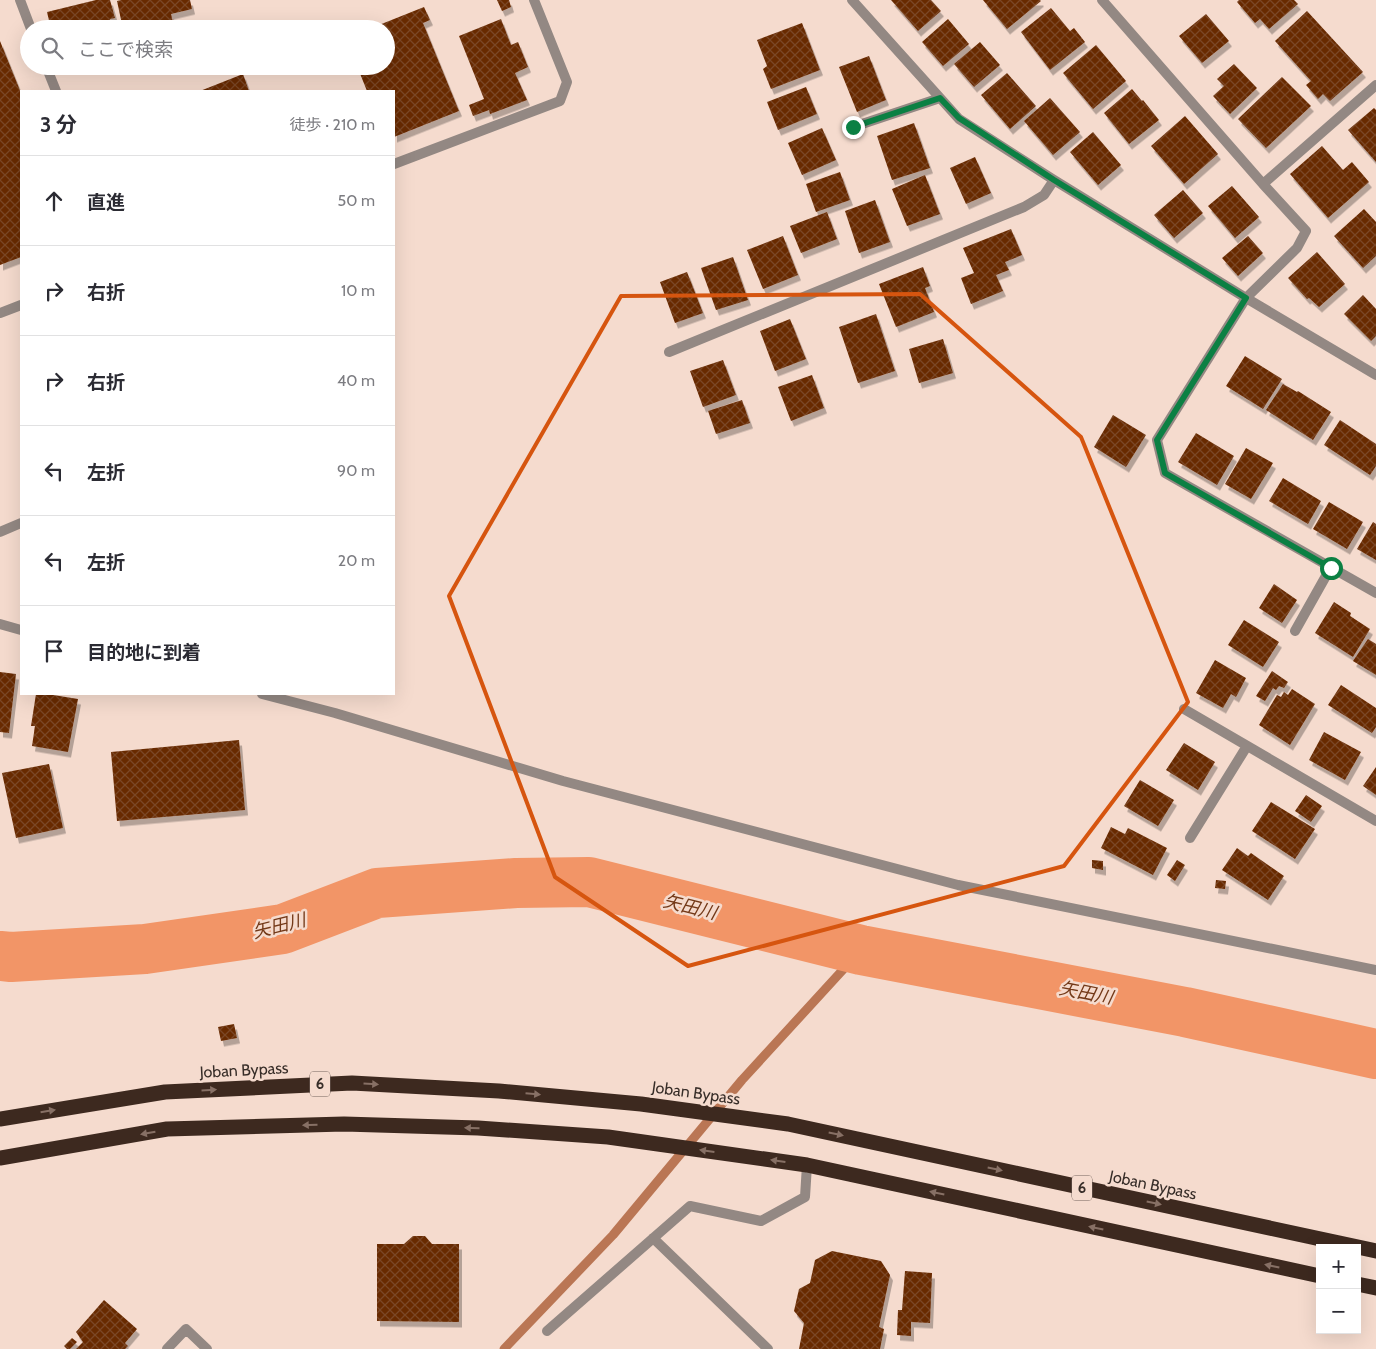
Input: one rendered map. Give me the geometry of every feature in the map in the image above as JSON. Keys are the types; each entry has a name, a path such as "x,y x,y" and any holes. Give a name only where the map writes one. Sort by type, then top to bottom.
{"highway":[{"name":"Joban Bypass","path":"0,1119 166,1092 352,1083 499,1091 641,1104 788,1124 1376,1251"},
{"name":"6","path":"0,1158 167,1129 344,1124 478,1128 608,1137 807,1165 1316,1275"},
{"path":"1361,1285 1376,1288"}],"street":[{"path":"20,0 28,20"},
{"path":"395,164 560,100 567,82 534,0"},
{"path":"866,0 855,4 959,118 1054,180 1376,375"},
{"path":"1102,0 1306,231 1297,248 1246,298 1157,440 1165,473 1376,593"},
{"path":"50,75 56,90"},
{"path":"1263,184 1376,85"},
{"path":"853,127 940,98"},
{"path":"669,352 1024,207 1044,195 1054,180"},
{"path":"0,314 20,305"},
{"path":"0,532 20,523"},
{"path":"1295,631 1331,568"},
{"path":"0,624 20,630"},
{"path":"266,695 335,713 563,782 958,885 1376,970"},
{"path":"1184,709 1376,821"},
{"path":"1190,838 1247,746"},
{"path":"547,1331 690,1206 761,1221 805,1197 807,1165"},
{"path":"653,1238 768,1349"},
{"path":"167,1349 186,1329 207,1349"}],"highlighted area":[{"path":"920,294 1081,437 1188,702 1064,866 688,966 555,877 449,596 621,296"}],"building":[{"path":"96,0 110,0 115,18 110,20 49,20 47,12"},
{"path":"190,0 192,9 171,14 172,20 121,20 117,1"},
{"path":"497,0 509,0 511,7 502,11"},
{"path":"891,0 931,0 941,11 918,31"},
{"path":"983,0 1040,0 1041,1 1007,29"},
{"path":"1239,0 1294,0 1298,4 1269,29 1260,19 1255,23 1237,2"},
{"path":"424,7 430,20 423,23 459,111 395,137 395,90 367,90 361,75 395,75 395,20 392,20"},
{"path":"1051,8 1070,31 1074,28 1085,42 1050,70 1021,32"},
{"path":"1307,11 1363,72 1330,101 1323,94 1318,99 1306,85 1311,81 1275,41"},
{"path":"1206,14 1229,41 1202,63 1179,36"},
{"path":"501,19 511,45 518,42 528,67 515,73 527,100 490,114 489,110 473,116 469,105 484,99 459,36"},
{"path":"948,19 969,44 943,66 922,42"},
{"path":"802,23 820,70 771,89 763,69 767,66 757,40"},
{"path":"0,41 20,91 20,257 0,265"},
{"path":"980,42 1000,65 974,87 954,64"},
{"path":"1096,45 1126,81 1093,109 1063,73"},
{"path":"869,56 886,100 857,112 839,67"},
{"path":"1234,64 1257,88 1230,114 1213,96 1224,86 1217,79"},
{"path":"1007,73 1036,106 1010,129 981,95"},
{"path":"243,75 249,90 203,90"},
{"path":"1282,77 1311,106 1266,148 1238,119"},
{"path":"806,87 817,114 778,130 767,102"},
{"path":"1132,89 1159,120 1129,144 1104,113"},
{"path":"1050,98 1080,132 1053,155 1024,121"},
{"path":"1374,108 1376,110 1376,162 1348,130"},
{"path":"1185,116 1218,154 1184,184 1151,146"},
{"path":"914,123 930,168 892,180 877,136"},
{"path":"822,128 836,160 802,175 788,143"},
{"path":"1093,132 1121,165 1098,185 1070,152"},
{"path":"1322,146 1343,170 1352,162 1369,182 1328,218 1290,174"},
{"path":"975,157 991,193 966,204 950,168"},
{"path":"840,172 850,200 816,212 806,184"},
{"path":"925,175 940,214 907,226 892,189"},
{"path":"1232,186 1259,217 1235,238 1208,206"},
{"path":"1183,190 1203,213 1174,238 1154,215"},
{"path":"875,200 890,242 859,253 845,211"},
{"path":"1364,209 1376,222 1376,256 1363,268 1334,236"},
{"path":"827,212 837,239 801,253 790,226"},
{"path":"1011,229 1022,255 1005,262 1009,270 996,275 1003,291 971,304 961,278 974,273 963,248"},
{"path":"783,236 798,275 763,289 747,250"},
{"path":"1248,236 1263,253 1238,276 1222,258"},
{"path":"1317,252 1345,284 1319,307 1309,298 1307,299 1288,278"},
{"path":"733,257 748,300 716,310 701,268"},
{"path":"923,267 930,286 925,288 934,312 896,327 879,284"},
{"path":"687,272 703,313 675,323 660,282"},
{"path":"1363,295 1376,309 1376,336 1371,341 1344,314"},
{"path":"876,314 895,371 858,383 839,327"},
{"path":"790,319 806,359 775,371 760,331"},
{"path":"943,339 953,373 919,383 909,349"},
{"path":"1245,356 1282,379 1263,409 1226,386"},
{"path":"723,360 736,395 703,407 690,371"},
{"path":"812,375 824,408 791,421 778,387"},
{"path":"1283,384 1298,391 1331,412 1313,440 1266,410"},
{"path":"742,400 750,423 716,434 708,411"},
{"path":"1113,415 1146,435 1126,467 1094,447"},
{"path":"1340,420 1376,444 1376,466 1370,475 1324,445"},
{"path":"1196,433 1234,456 1217,485 1178,462"},
{"path":"1246,448 1273,463 1251,499 1225,484"},
{"path":"1283,478 1321,501 1308,524 1269,501"},
{"path":"1329,502 1363,522 1347,549 1313,529"},
{"path":"1373,522 1376,524 1376,560 1357,549"},
{"path":"1274,584 1297,600 1282,623 1259,608"},
{"path":"1334,602 1351,613 1350,616 1370,629 1353,657 1315,633"},
{"path":"1244,620 1279,642 1263,667 1228,645"},
{"path":"1368,639 1376,644 1376,675 1353,661"},
{"path":"1215,660 1246,678 1236,697 1231,694 1223,708 1196,693"},
{"path":"1272,671 1288,682 1284,688 1279,686 1276,690 1273,688 1265,701 1256,696"},
{"path":"0,672 16,674 9,733 0,732"},
{"path":"1341,685 1376,708 1376,727 1372,733 1328,705"},
{"path":"1292,689 1315,704 1290,745 1259,725 1277,695 1281,697 1284,692 1288,695"},
{"path":"36,695 53,695 78,699 68,752 32,746 35,726 31,726"},
{"path":"1324,732 1361,752 1345,780 1309,760"},
{"path":"239,740 245,810 117,821 111,752"},
{"path":"1184,743 1215,762 1198,790 1166,770"},
{"path":"49,764 63,828 16,838 2,773"},
{"path":"1376,767 1376,795 1363,786"},
{"path":"1140,780 1174,800 1158,826 1124,806"},
{"path":"1306,795 1322,806 1311,822 1295,811"},
{"path":"1271,802 1315,829 1295,859 1252,831"},
{"path":"1111,827 1125,834 1128,828 1167,848 1153,875 1101,848"},
{"path":"1237,848 1248,856 1251,853 1284,876 1268,900 1222,870"},
{"path":"1092,860 1103,861 1103,870 1092,868"},
{"path":"1177,860 1185,865 1175,881 1167,875"},
{"path":"1216,880 1226,881 1225,889 1215,888"},
{"path":"234,1024 237,1038 221,1041 218,1027"},
{"path":"413,1236 425,1236 432,1244 459,1244 459,1322 377,1321 377,1244 404,1244"},
{"path":"832,1251 881,1261 890,1275 879,1327 884,1329 880,1349 799,1349 804,1323 794,1311 799,1289 810,1283 815,1260"},
{"path":"905,1271 932,1273 930,1323 911,1322 911,1336 897,1335 898,1310 902,1310"},
{"path":"104,1300 137,1329 125,1343 128,1346 125,1349 76,1349 83,1342 76,1332"},
{"path":"72,1338 77,1342 70,1349 67,1349 64,1346"}],"waterway":[{"name":"矢田川","path":"0,956 11,957 145,949 283,929 377,893 516,883 589,882 861,950 1185,1012 1376,1054"},
{"path":"504,1349 613,1235 742,1080 861,950"}],"route":[{"path":"853,127 940,98 959,118 1054,180 1246,298 1157,440 1165,473 1331,568"}]}
